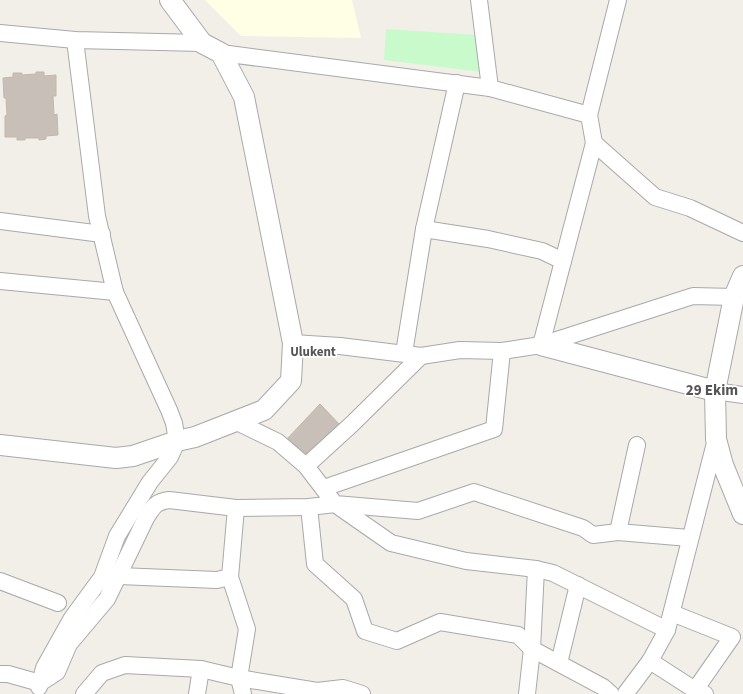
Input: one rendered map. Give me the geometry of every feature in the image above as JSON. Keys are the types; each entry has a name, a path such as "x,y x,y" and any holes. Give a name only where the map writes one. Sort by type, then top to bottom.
{"street":[{"path":"170,0 202,43 221,53 490,88 589,115"},
{"path":"479,0 490,88"},
{"path":"541,345 594,142 589,115 618,0"},
{"path":"0,33 75,40 202,43"},
{"path":"38,689 44,668 72,618 102,577 117,536 150,482 170,456 177,441 174,423 169,410 116,292 97,216 75,40"},
{"path":"0,445 116,458 133,456 177,441 195,437 264,410 291,381 293,343 244,97 221,53"},
{"path":"404,353 424,229 457,84"},
{"path":"594,142 655,197 690,208 743,233"},
{"path":"0,221 102,234"},
{"path":"424,229 496,240 542,251 563,261"},
{"path":"743,276 734,297 715,390 716,439 723,465 743,514"},
{"path":"0,281 116,292"},
{"path":"293,343 340,346 421,356 460,350 502,351 541,345 693,296 734,297"},
{"path":"541,345 715,390 743,395"},
{"path":"324,488 494,429 502,351"},
{"path":"306,466 352,424 421,356"},
{"path":"236,421 278,442 306,466 336,504 392,543 466,560 536,569 553,573 666,630"},
{"path":"309,507 315,564 354,599 365,630 397,641 440,622 518,635 532,649 618,694 650,662 666,630 672,613 689,538 716,439"},
{"path":"618,532 637,445"},
{"path":"38,689 56,672 69,644 107,599 146,518 159,502 169,500 236,508 309,507 336,504 418,511 474,492 584,528 593,535 618,532 689,538"},
{"path":"236,508 230,577 247,629 239,678 243,694"},
{"path":"528,694 536,569"},
{"path":"119,576 217,580 230,577"},
{"path":"0,581 58,603"},
{"path":"559,663 578,585"},
{"path":"650,662 700,692 732,637 672,613"},
{"path":"84,694 102,673 125,665 201,669 239,678 317,690 343,688 362,694"},
{"path":"197,694 201,669"},
{"path":"0,674 8,674 38,689"}],"shaded area":[{"path":"205,0 352,0 361,38 241,36"}],"green space":[{"path":"386,29 478,35 482,72 384,60"}],"building":[{"path":"36,72 44,72 44,76 56,75 56,96 53,96 54,115 57,114 58,135 46,136 46,139 39,140 39,138 25,138 25,140 17,140 17,137 5,137 5,116 7,115 3,78 13,77 13,73 22,73 22,75 36,74"},
{"path":"320,404 341,426 304,455 287,439"}],"district":[{"name":"Ulukent","path":"313,351"},
{"name":"29 Ekim","path":"712,390"}]}
